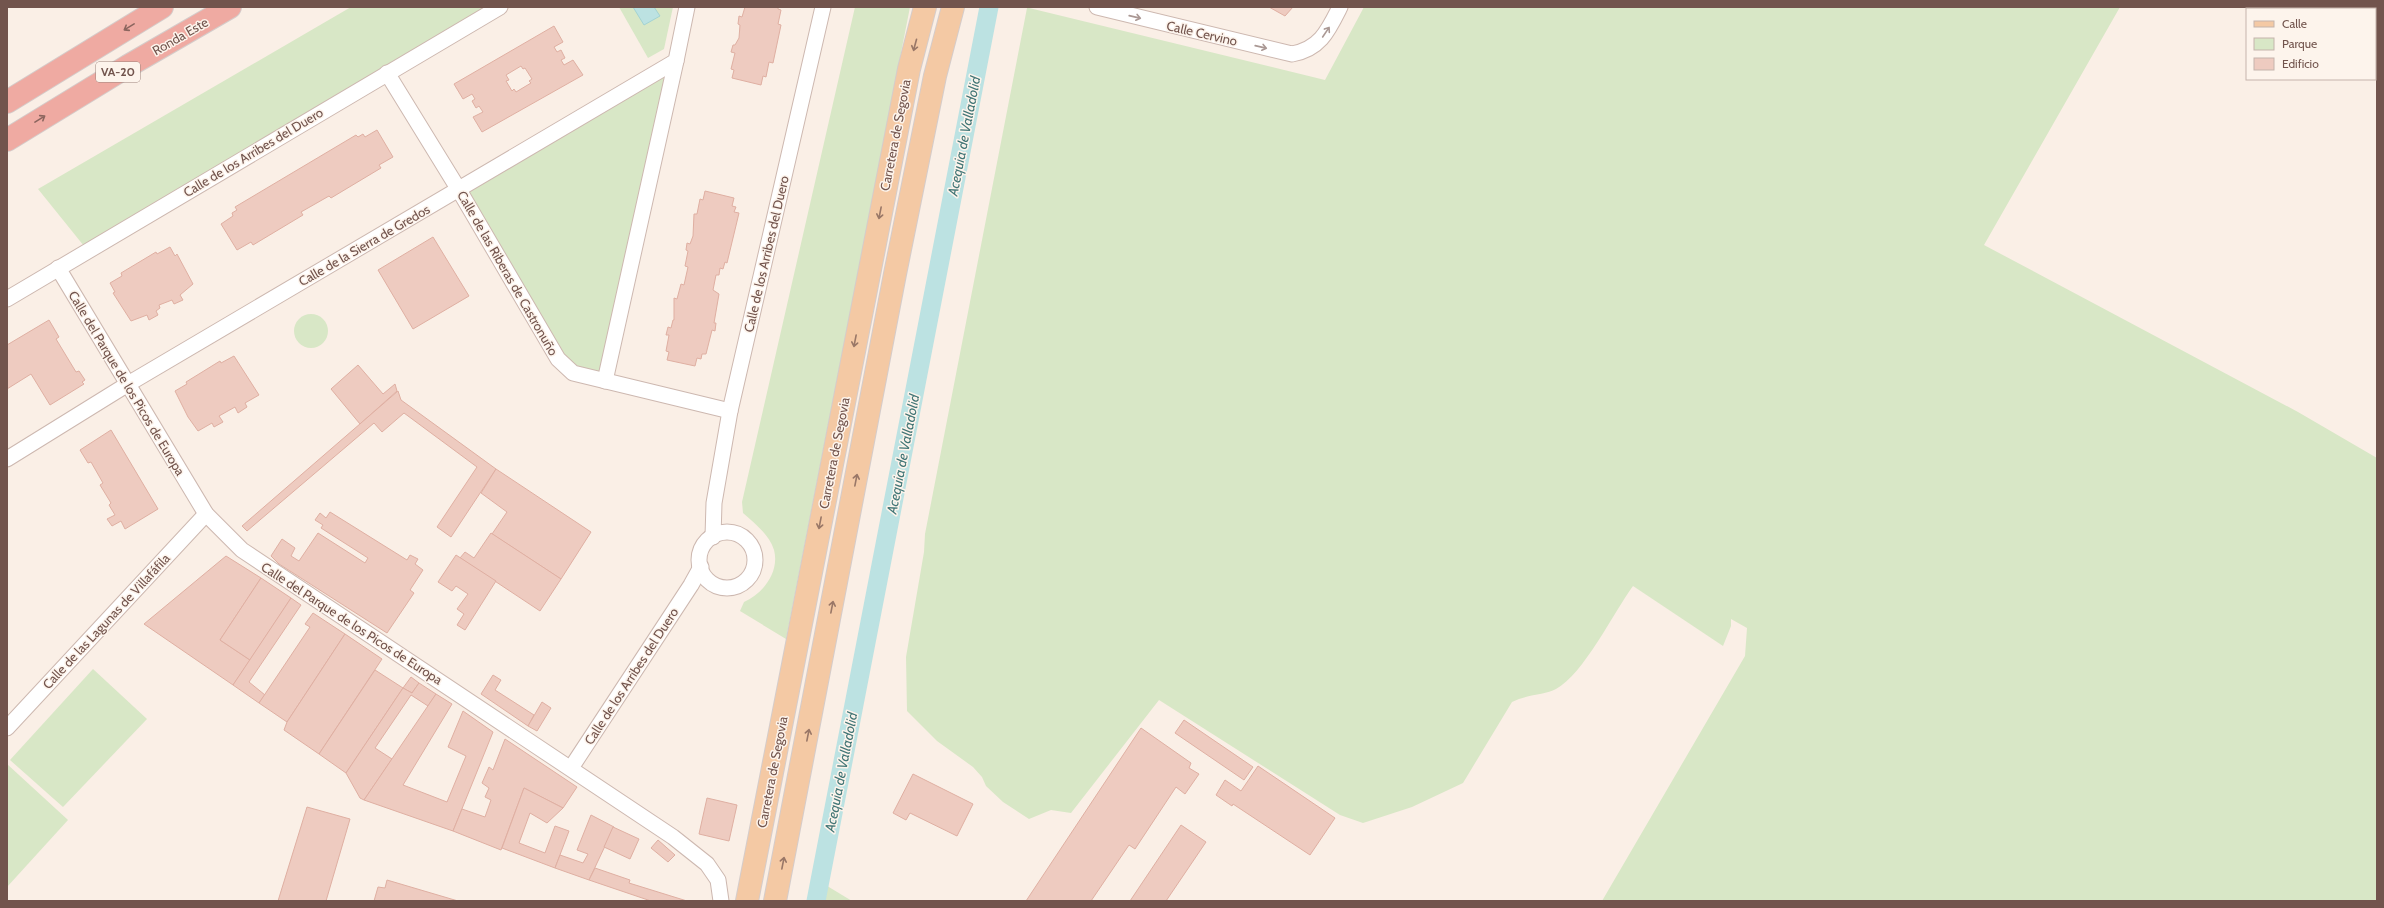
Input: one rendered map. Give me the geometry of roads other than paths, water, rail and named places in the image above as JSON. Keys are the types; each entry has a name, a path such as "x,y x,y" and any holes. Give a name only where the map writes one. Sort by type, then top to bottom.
{"highway":[{"name":"VA-20","path":"7,102 162,7"},
{"name":"Ronda Este","path":"7,140 128,66 230,7"}],"main road":[{"name":"Carretera de Segovia","path":"747,901 909,69 925,7"},
{"name":"Carretera de Segovia","path":"775,901 898,258 935,76 953,7"}],"street":[{"name":"Calle de los Arribes del Duero","path":"7,299 386,73 500,7"},
{"path":"605,381 687,7"},
{"name":"Calle de los Arribes del Duero","path":"713,537 714,503 730,411 823,7"},
{"name":"Calle Cervino","path":"1097,7 1292,54 1307,52 1326,34 1340,7"},
{"name":"Calle de la Sierra de Gredos","path":"7,460 128,384 676,61"},
{"name":"Calle de las Riberas de Castronuño","path":"386,73 459,190 558,359 573,373 730,411"},
{"name":"Calle del Parque de los Picos de Europa","path":"58,268 206,514 242,550 673,837 707,864 718,880 721,901"},
{"path":"714,503 731,533"},
{"name":"Calle de las Lagunas de Villafáfila","path":"7,728 206,514"},
{"path":"731,533 740,536 753,550 755,564 750,577 742,584 729,588 715,585 704,573 702,550 713,537 731,533"},
{"name":"Calle de los Arribes del Duero","path":"571,768 691,585 704,573"}],"water":[{"path":"633,7 654,7 660,16 644,25"}],"waterway":[{"name":"Acequia de Valladolid","path":"816,901 989,7"}]}
